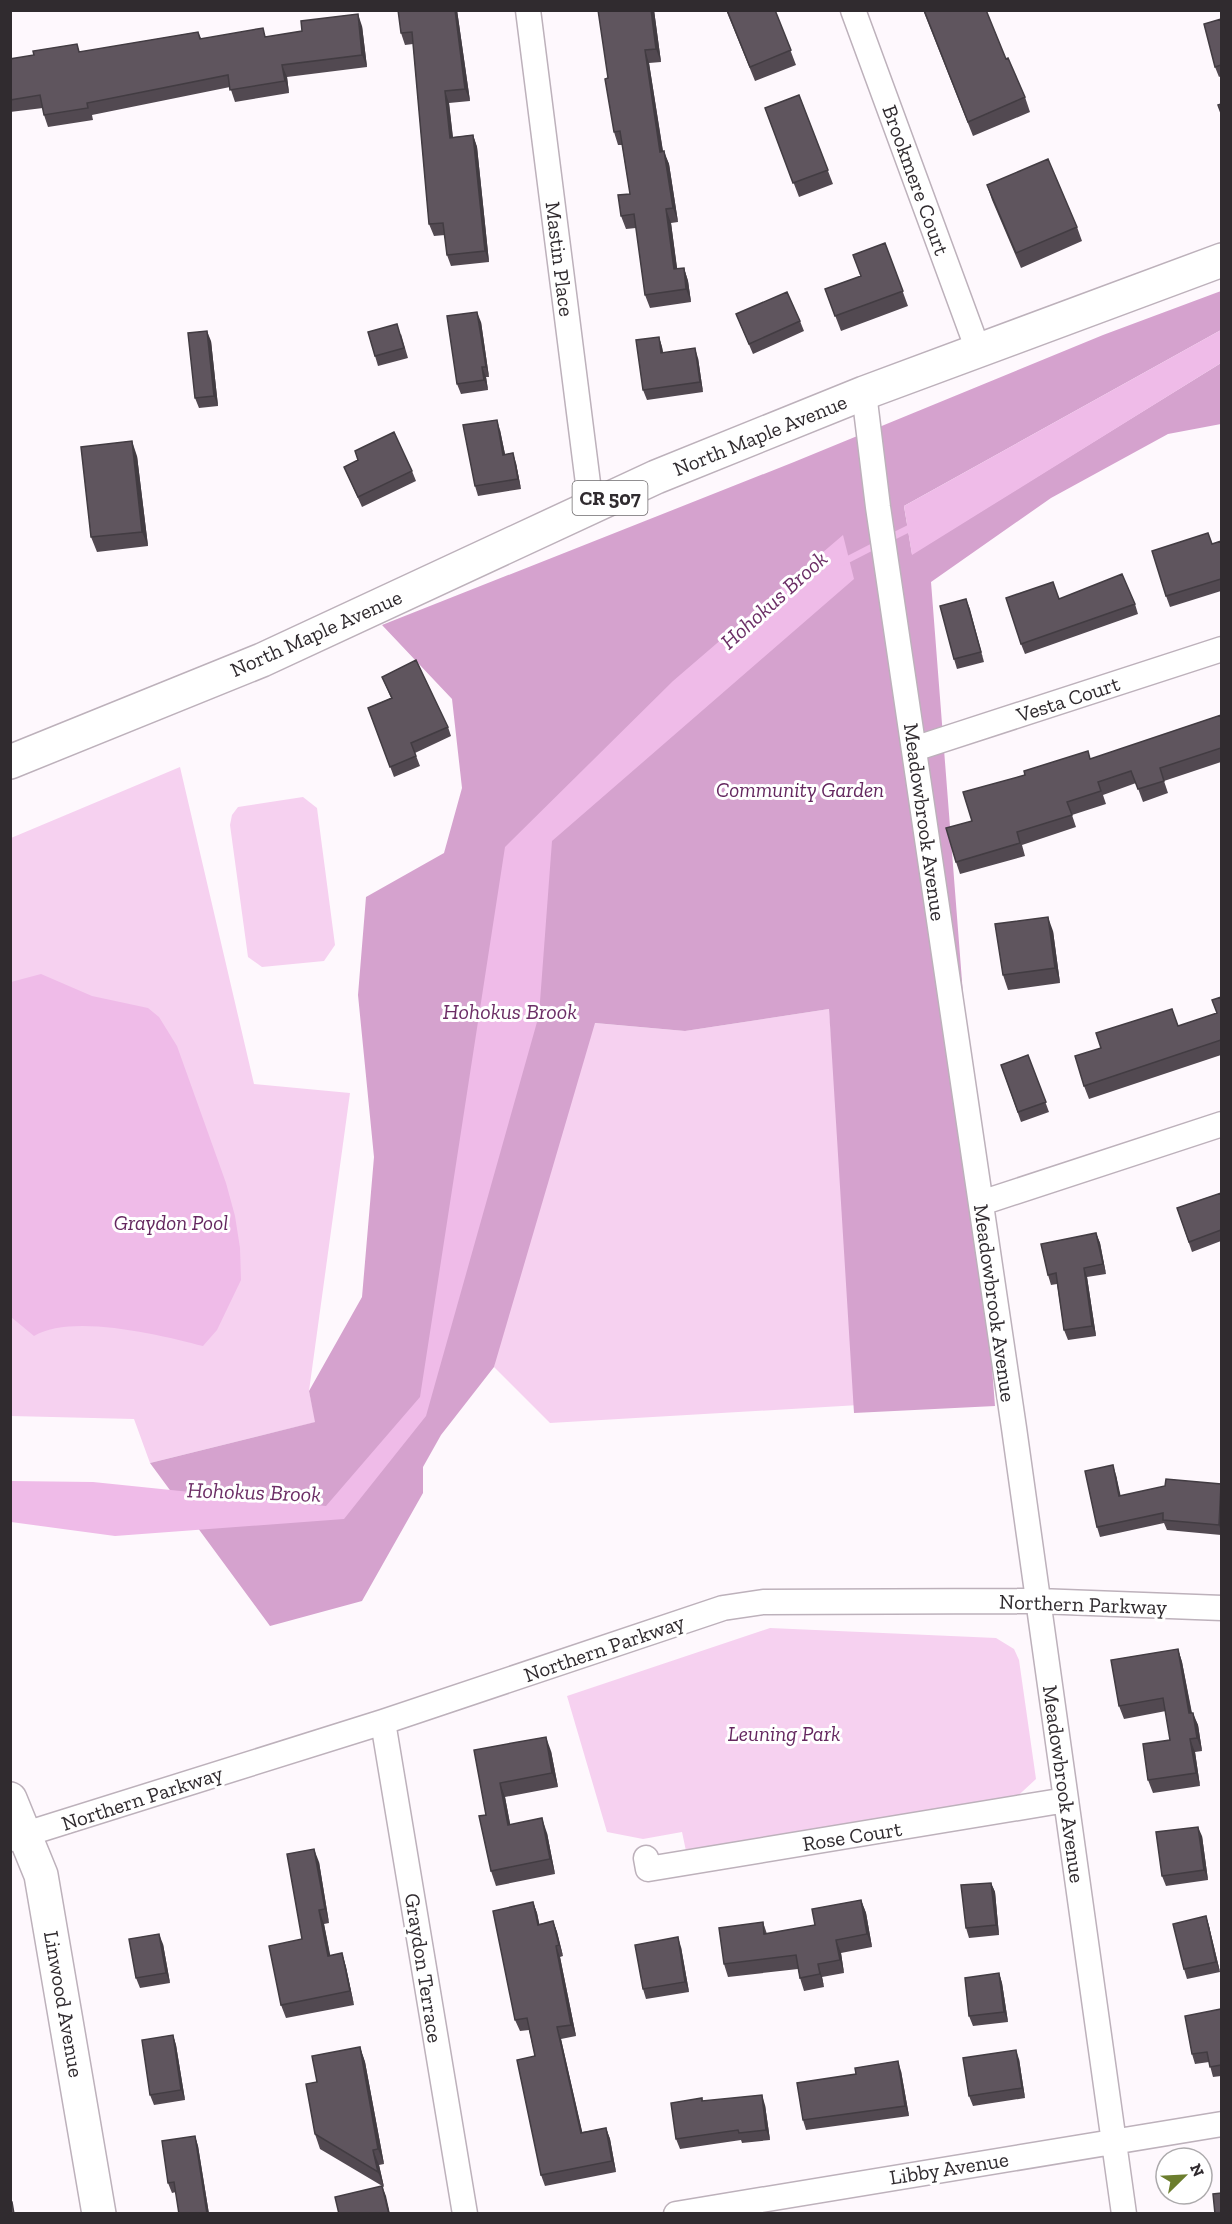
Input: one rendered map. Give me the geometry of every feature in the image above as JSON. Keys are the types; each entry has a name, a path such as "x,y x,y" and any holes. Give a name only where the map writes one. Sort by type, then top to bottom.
{"main road":[{"name":"North Maple Avenue","path":"10,762 262,660 656,477 864,393 1221,260"},
{"name":"Linwood Avenue","path":"10,1799 18,1836 41,1875 99,2214"}],"street":[{"name":"Mastin Place","path":"528,10 591,507"},
{"name":"Brookmere Court","path":"854,10 978,350"},
{"name":"Meadowbrook Avenue","path":"864,393 878,507 981,1203 1124,2214"},
{"name":"Vesta Court","path":"914,749 1221,649"},
{"path":"981,1203 1221,1124"},
{"name":"Northern Parkway","path":"18,1836 383,1722 723,1608 763,1602 1038,1601 1221,1608"},
{"name":"Graydon Terrace","path":"383,1722 465,2214"},
{"name":"Rose Court","path":"646,1858 648,1869 1066,1800"},
{"name":"Libby Avenue","path":"676,2214 1221,2124"}],"green space":[{"name":"Community Garden","path":"1221,291 1221,330 904,506 912,554 1221,363 1221,424 1168,434 1051,498 931,582 995,1406 854,1413 829,1009 685,1031 595,1023 494,1367 441,1435 423,1467 423,1493 362,1601 270,1626 150,1463 315,1422 309,1391 362,1297 374,1157 358,995 366,897 444,853 462,788 452,699 382,625 794,462 1103,335"},
{"name":"Graydon Pool","path":"180,767 254,1084 350,1093 309,1391 316,1422 150,1463 134,1419 11,1416 11,838"},
{"path":"303,797 317,808 335,945 324,961 262,967 248,957 230,825 232,815 238,807"},
{"path":"829,1009 859,1405 550,1423 494,1367 529,1128 594,1023 685,1031"},
{"name":"Leuning Park","path":"770,1628 996,1638 1014,1649 1019,1660 1036,1779 1010,1803 686,1851 682,1832 643,1839 607,1832 567,1696"}],"water":[{"path":"1221,330 1221,363 912,555 904,506"},
{"name":"Hohokus Brook","path":"843,535 854,579 552,841 539,1015 426,1416 344,1519 115,1536 11,1522 11,1481 93,1482 326,1506 420,1397 505,847 673,681"},
{"name":"Graydon Pool","path":"41,974 92,996 148,1008 159,1017 177,1046 226,1183 235,1216 240,1248 241,1280 217,1330 203,1346 141,1332 93,1326 50,1329 34,1336 11,1317 11,982"}],"building":[{"path":"398,10 455,10 465,89 445,91 450,138 473,135 485,251 447,255 443,223 429,224 412,32 401,33"},
{"path":"598,10 651,10 656,49 645,50 660,152 664,151 673,208 666,209 674,269 684,268 686,289 645,295 634,214 621,216 618,195 630,194 620,131 614,132 605,79 608,78"},
{"path":"727,10 775,10 791,50 750,67"},
{"path":"924,10 986,10 1025,97 968,122"},
{"path":"358,14 362,55 282,65 285,81 230,90 228,75 87,103 88,108 44,115 40,95 10,100 10,59 34,55 33,51 77,44 79,52 198,32 200,39 263,28 265,37 302,31 301,21"},
{"path":"1221,19 1221,65 1215,67 1204,24"},
{"path":"799,95 828,170 793,183 765,108"},
{"path":"1048,159 1077,227 1016,253 987,185"},
{"path":"885,243 903,291 835,316 825,289 861,276 853,255"},
{"path":"787,292 800,321 749,344 736,314"},
{"path":"477,312 486,367 482,367 484,380 457,384 447,316"},
{"path":"397,324 404,348 375,356 368,332"},
{"path":"207,331 214,396 195,398 188,333"},
{"path":"659,337 661,353 695,348 700,382 643,390 636,340"},
{"path":"497,420 503,455 513,453 518,479 475,486 463,425"},
{"path":"394,432 412,471 358,497 344,467 358,460 355,451"},
{"path":"132,441 142,532 91,537 81,447"},
{"path":"1208,533 1212,544 1221,541 1221,579 1166,596 1152,551"},
{"path":"1122,574 1135,604 1021,644 1006,598 1053,582 1059,599"},
{"path":"966,599 981,652 954,659 940,606"},
{"path":"416,660 448,727 411,743 416,756 390,767 368,708 392,698 382,677"},
{"path":"1221,715 1221,748 1160,768 1164,781 1138,789 1131,771 1098,782 1101,791 1067,802 1072,815 1017,832 1020,843 956,862 946,828 972,821 963,792 1025,775 1024,771 1088,751 1090,759"},
{"path":"1048,917 1055,968 1003,975 995,924"},
{"path":"1221,997 1221,1040 1084,1086 1075,1056 1101,1048 1096,1033 1172,1009 1178,1026 1217,1013 1212,1000"},
{"path":"1028,1055 1046,1102 1018,1112 1001,1065"},
{"path":"1221,1193 1221,1230 1189,1242 1177,1208"},
{"path":"1096,1233 1103,1264 1084,1268 1092,1326 1064,1330 1056,1273 1048,1275 1041,1244"},
{"path":"1113,1465 1119,1496 1165,1486 1166,1479 1221,1484 1219,1525 1163,1520 1163,1513 1097,1527 1085,1471"},
{"path":"1178,1649 1189,1713 1193,1713 1197,1738 1190,1739 1196,1773 1148,1780 1143,1744 1170,1740 1163,1698 1119,1706 1111,1660"},
{"path":"546,1737 552,1773 500,1783 508,1825 542,1818 550,1859 491,1871 479,1816 486,1815 474,1750"},
{"path":"1198,1827 1204,1870 1162,1876 1156,1832"},
{"path":"314,1849 325,1909 319,1910 328,1956 342,1953 350,1991 281,2005 269,1946 302,1939 287,1854"},
{"path":"991,1883 996,1925 966,1928 961,1885"},
{"path":"861,1900 867,1934 836,1940 840,1960 818,1964 820,1974 800,1978 796,1955 724,1964 719,1928 763,1922 764,1934 815,1925 812,1909"},
{"path":"533,1902 538,1925 553,1921 559,1945 556,1946 571,2025 557,2027 581,2133 606,2128 612,2161 541,2175 517,2060 535,2056 527,2018 515,2020 493,1911"},
{"path":"1206,1916 1216,1962 1184,1969 1173,1924"},
{"path":"159,1934 166,1973 136,1978 129,1939"},
{"path":"678,1937 685,1982 643,1989 635,1945"},
{"path":"999,1973 1004,2012 969,2016 965,1978"},
{"path":"1221,2009 1221,2065 1210,2067 1207,2052 1192,2054 1185,2016"},
{"path":"173,2035 181,2090 150,2095 142,2040"},
{"path":"360,2047 378,2149 373,2150 378,2172 315,2134 306,2084 317,2082 312,2056"},
{"path":"1016,2050 1022,2088 969,2096 963,2058"},
{"path":"898,2061 905,2106 803,2120 797,2083 856,2074 855,2068"},
{"path":"762,2095 766,2130 739,2133 738,2130 676,2139 671,2103 702,2098 702,2101"},
{"path":"195,2136 207,2214 179,2214 174,2182 168,2183 162,2141"},
{"path":"382,2186 389,2214 339,2214 335,2197"},
{"path":"1221,2193 1221,2214 1215,2214 1214,2194"},
{"path":"10,2202 12,2202 14,2214 10,2214"}],"waterway":[{"name":"Hohokus Brook","path":"888,539 916,525"},
{"name":"Hohokus Brook","path":"843,562 878,544"}]}
